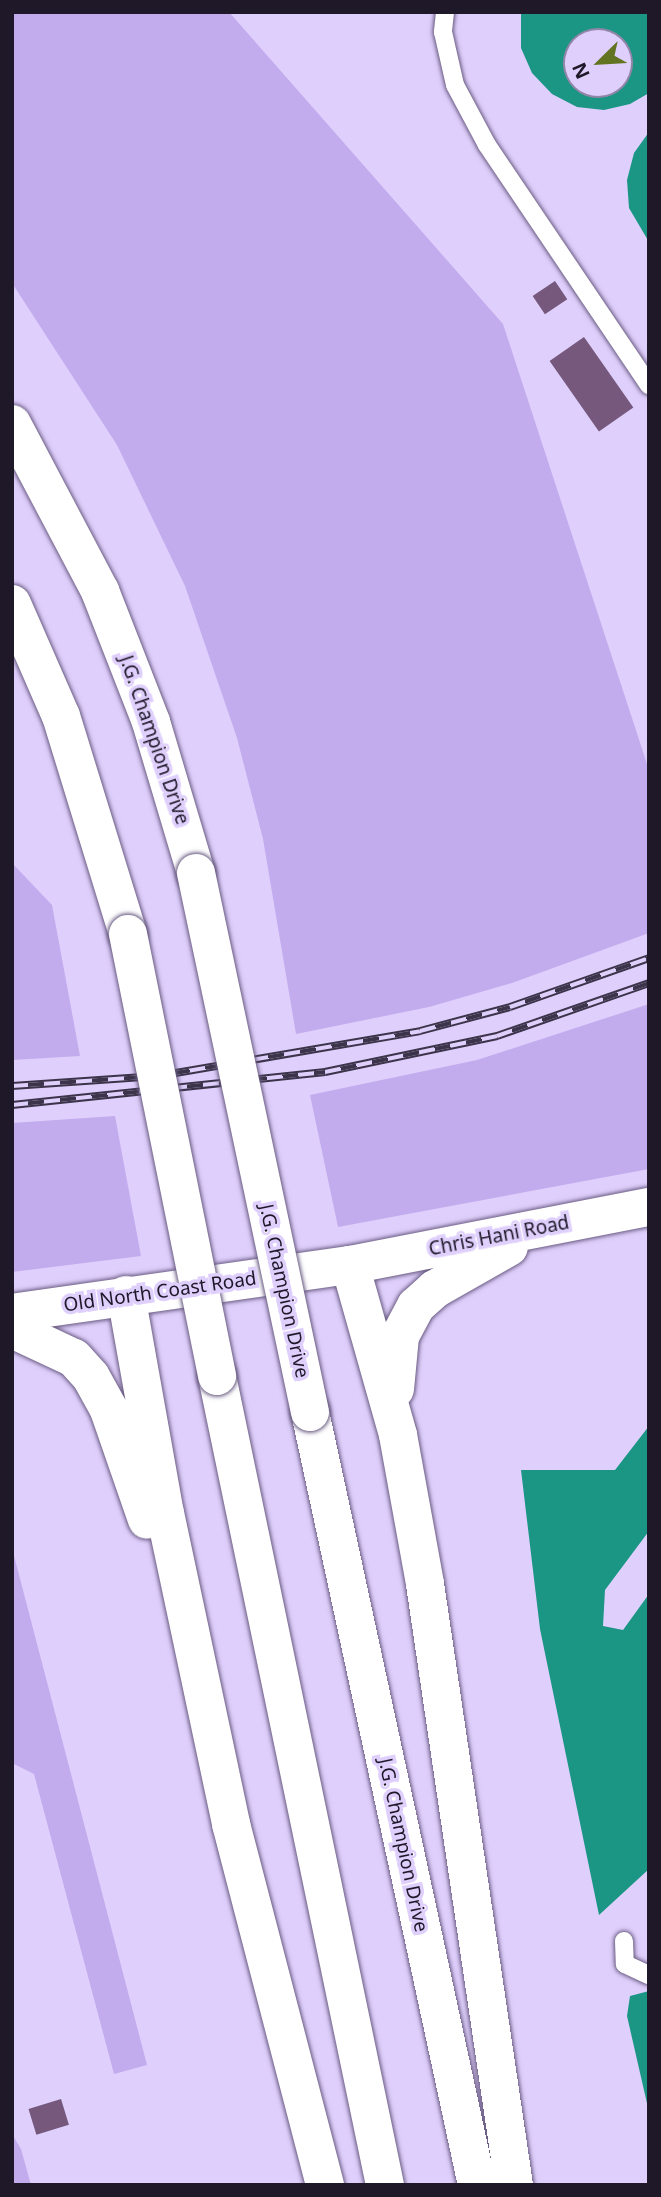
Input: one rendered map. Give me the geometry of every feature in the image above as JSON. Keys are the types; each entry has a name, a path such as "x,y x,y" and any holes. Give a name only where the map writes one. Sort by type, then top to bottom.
{"street":[{"name":"J.G. Champion Drive","path":"12,424 100,591 151,722 196,873 477,2185"},
{"path":"12,604 61,716 128,934 385,2185"},
{"name":"Chris Hani Road","path":"350,1265 649,1208"},
{"path":"514,2185 452,1751 398,1435 394,1375 400,1336 416,1306 468,1268 545,1227"},
{"path":"350,1265 398,1435"},
{"name":"Old North Coast Road","path":"12,1313 350,1265"},
{"path":"126,1295 187,1616 243,1875 325,2185"},
{"path":"12,1329 74,1358 92,1377 109,1410 155,1543 187,1616"}],"lane":[{"path":"445,12 445,45 455,85 487,145 649,385"},
{"path":"624,1941 625,1964 649,1975"}],"shaded area":[{"path":"12,12 229,12 503,324 649,770 649,933 512,983 429,1007 296,1034 263,839 237,738 185,586 117,445 12,283"},
{"path":"521,12 649,12 649,93 630,104 604,110 577,107 552,94 532,73 521,48"},
{"path":"649,132 649,242 629,208 627,180 634,153"},
{"path":"12,863 52,905 80,1056 12,1060"},
{"path":"649,1004 649,1169 338,1227 310,1095 477,1060"},
{"path":"115,1116 141,1256 12,1272 12,1123"},
{"path":"649,1426 649,1531 605,1590 603,1626 623,1630 649,1594 649,1869 599,1915 540,1629 521,1470 615,1470"},
{"path":"12,1548 147,2065 114,2074 34,1774 12,1763"},
{"path":"649,1991 649,2112 627,2016 630,1996"},
{"path":"12,2134 21,2149 31,2185 12,2185"}],"building":[{"path":"555,281 567,299 545,314 533,296"},
{"path":"584,337 633,407 599,432 550,361"},
{"path":"61,2099 69,2125 36,2135 28,2109"}],"railway":[{"path":"12,1086 158,1076 420,1031 510,1007 649,958"},
{"path":"12,1105 325,1072 497,1036 649,983"}]}
